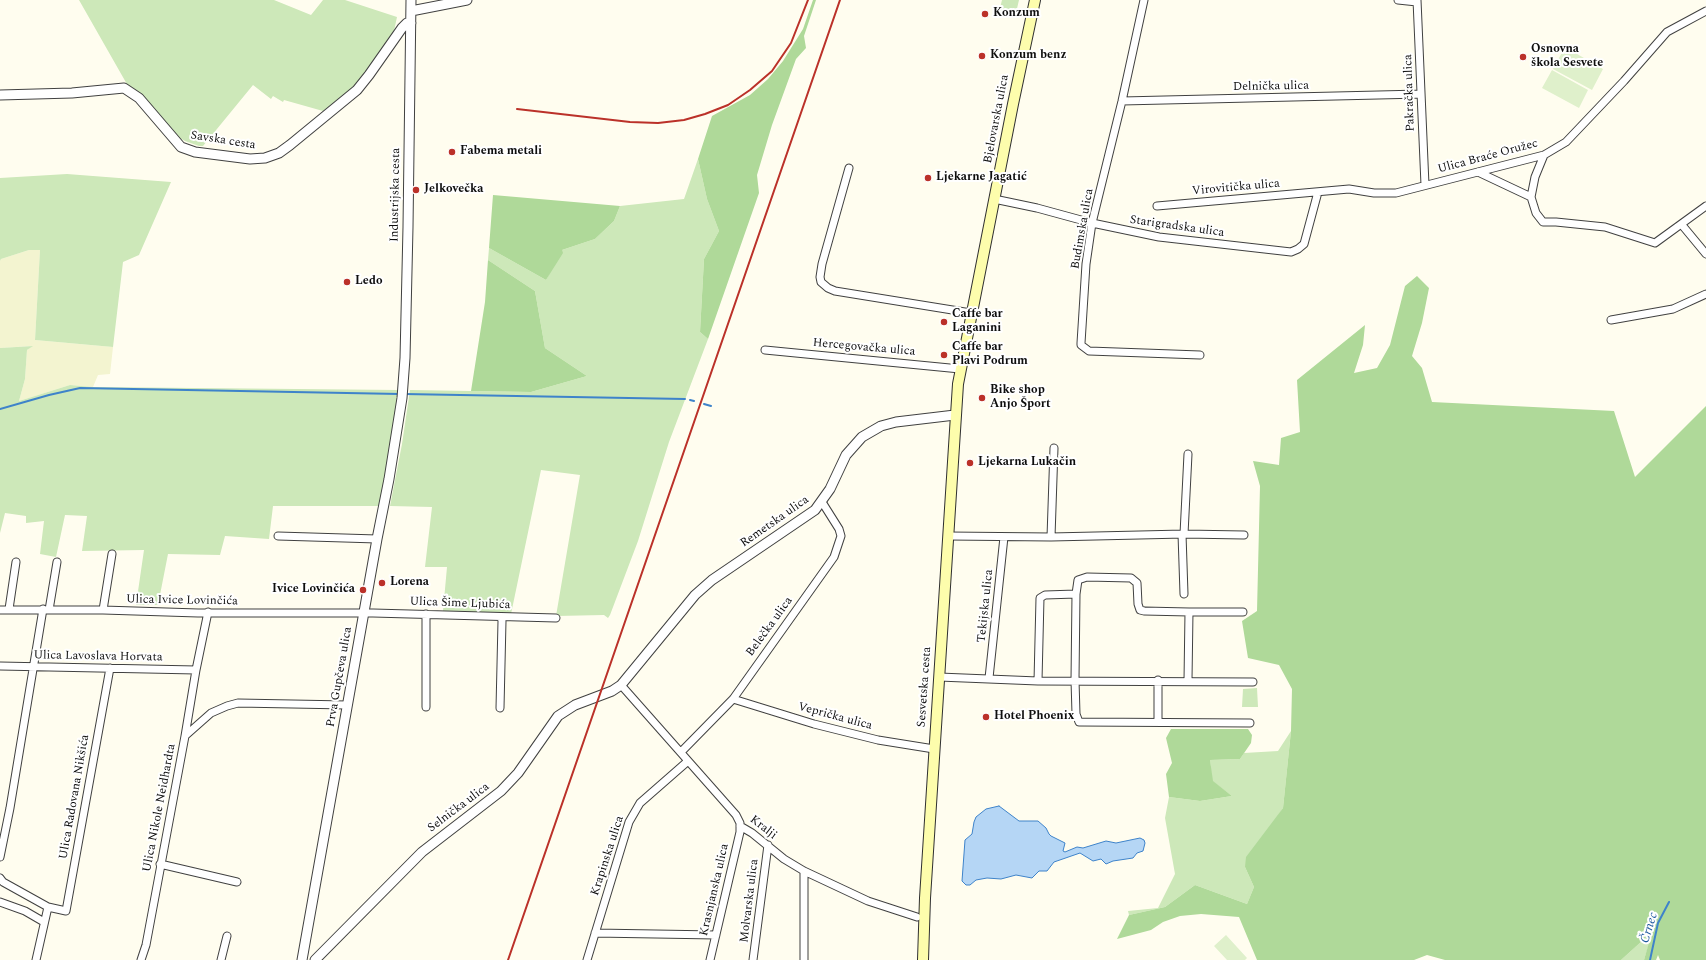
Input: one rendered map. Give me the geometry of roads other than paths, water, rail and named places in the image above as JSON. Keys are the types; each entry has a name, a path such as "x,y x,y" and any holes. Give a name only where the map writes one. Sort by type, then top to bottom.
{"main road":[{"name":"Bjelovarska ulica","path":"955,415 960,369 971,313 998,200 1035,0"},
{"name":"Sesvetska cesta","path":"923,960 934,748 955,415"}],"street":[{"name":"Industrijska cesta","path":"403,394 408,219 411,0"},
{"path":"411,11 467,0"},
{"name":"Budimska ulica","path":"1144,0 1122,101 1092,223 1086,264 1081,345 1089,351 1200,355"},
{"path":"1398,0 1417,1"},
{"name":"Pakračka ulica","path":"1417,1 1425,185"},
{"name":"Ulica Braće Oružec","path":"1318,192 1349,189 1374,193 1396,193 1544,155 1566,142 1624,81 1667,32 1706,11"},
{"name":"Savska cesta","path":"0,95 72,93 124,88 139,98 180,147 195,152 250,159 265,158 279,153 290,145 353,93 369,75 402,28 411,23"},
{"name":"Delnička ulica","path":"1122,101 1421,94"},
{"path":"1544,155 1534,176 1530,198 1536,213 1543,222 1605,227 1655,243 1682,225 1706,206"},
{"path":"848,168 822,264 820,276 821,282 828,288 835,291 971,313"},
{"path":"1478,172 1530,198"},
{"name":"Starigradska ulica","path":"998,200 1037,208 1092,223 1159,237 1291,252 1298,250 1304,244 1318,192"},
{"name":"Virovitička ulica","path":"1157,206 1318,192"},
{"path":"1682,225 1706,254"},
{"path":"1611,320 1673,309 1706,294"},
{"name":"Hercegovačka ulica","path":"765,350 960,369"},
{"name":"Prva Gupčeva ulica","path":"302,960 403,394"},
{"name":"Remetska ulica","path":"621,685 695,595 712,580 815,510 822,502 846,455 855,443 870,431 881,426 896,422 955,415"},
{"path":"1051,537 1054,448"},
{"path":"1184,594 1183,534 1188,454"},
{"name":"Belečka ulica","path":"681,752 733,698 834,557 841,536 839,529 822,502"},
{"path":"948,536 1051,537 1183,534 1244,535"},
{"path":"278,536 377,539"},
{"name":"Tekijska ulica","path":"989,678 1004,537"},
{"path":"103,610 112,554"},
{"path":"8,609 16,562"},
{"path":"0,857 35,666 57,562"},
{"path":"1242,612 1144,611 1140,610 1138,604 1137,583 1131,578 1081,578 1077,583 1076,594 1076,714 1079,722 1250,723"},
{"path":"1038,680 1040,598 1045,595 1076,594"},
{"name":"Ulica Ivice Lovinčića","path":"0,610 364,613"},
{"path":"185,736 196,670 208,612"},
{"path":"1188,680 1189,612"},
{"name":"Ulica Šime Ljubića","path":"364,613 556,618"},
{"path":"426,614 426,707"},
{"path":"500,708 501,617"},
{"name":"Ulica Lavoslava Horvata","path":"0,666 196,670"},
{"name":"Ulica Radovana Nikšića","path":"48,908 66,912 110,668"},
{"path":"939,677 1038,680 1188,680 1252,682"},
{"path":"1158,680 1158,722"},
{"name":"Kralji","path":"621,685 736,815 740,826 804,872 868,901 917,917"},
{"name":"Selnička ulica","path":"315,960 422,852 506,786 518,773 558,716 575,705 612,691 621,685"},
{"name":"Veprička ulica","path":"733,698 814,724 878,740 934,748"},
{"name":"Ulica Nikole Neidhardta","path":"141,960 147,936 185,736 211,713 227,706 238,704 347,705"},
{"name":"Krapinska ulica","path":"587,960 628,822 640,803 688,761"},
{"name":"Krasnjanska ulica","path":"710,960 740,826"},
{"name":"Molvarska ulica","path":"753,960 768,845"},
{"path":"160,864 237,882"},
{"path":"804,872 804,960"},
{"path":"0,878 3,882 48,908 36,960"},
{"path":"0,902 25,911 44,922"},
{"path":"595,933 716,935"},
{"path":"221,960 227,936"}],"water":[{"path":"999,806 1019,821 1038,821 1046,828 1051,836 1065,843 1063,851 1065,852 1077,847 1083,848 1106,841 1116,843 1140,838 1144,840 1145,843 1143,851 1137,853 1133,858 1113,861 1106,864 1101,859 1093,861 1080,853 1054,862 1047,871 1039,871 1032,878 1016,875 1001,879 987,878 976,880 970,885 966,885 962,881 965,840 972,834 976,817 986,809"}],"waterway":[{"path":"0,409 80,388 400,394"},
{"path":"404,394 685,399"},
{"path":"690,400 694,401"},
{"path":"704,404 711,406"},
{"name":"Črnec","path":"1650,960 1658,923 1669,902"}],"railway":[{"path":"517,109 630,122 658,123 684,120 705,114 728,105 750,90 772,71 791,43 808,0"},
{"path":"508,960 840,0"}],"place":[{"name":"Konzum","path":"985,14"},
{"name":"Konzum benz","path":"982,56"},
{"name":"Osnovna škola Sesvete","path":"1523,57"},
{"name":"Fabema metali","path":"452,152"},
{"name":"Ljekarne Jagatić","path":"928,178"},
{"name":"Jelkovečka","path":"416,190"},
{"name":"Ledo","path":"347,282"},
{"name":"Caffe bar Laganini","path":"944,322"},
{"name":"Caffe bar Plavi Podrum","path":"944,355"},
{"name":"Bike shop Anjo Šport","path":"982,398"},
{"name":"Ljekarna Lukačin","path":"970,463"},
{"name":"Lorena","path":"382,583"},
{"name":"Ivice Lovinčića","path":"363,590"},
{"name":"Hotel Phoenix","path":"986,717"}]}
